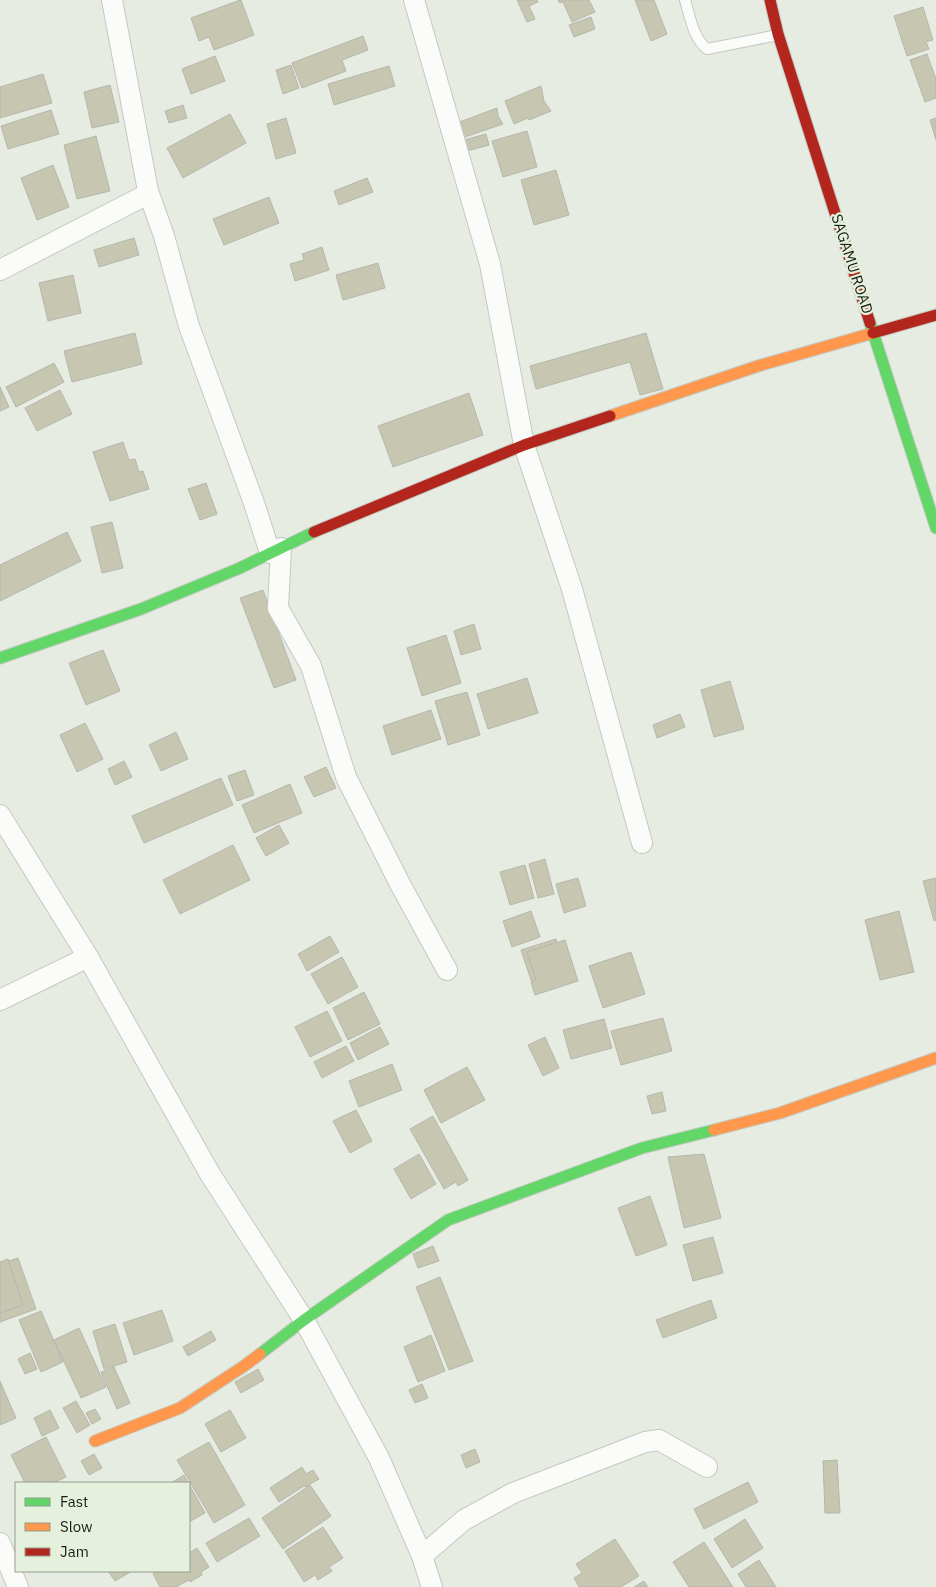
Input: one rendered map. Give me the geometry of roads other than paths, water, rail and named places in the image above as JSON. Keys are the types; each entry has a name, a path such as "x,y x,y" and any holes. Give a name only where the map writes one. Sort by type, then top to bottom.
{"main road":[{"name":"SAGAMU ROAD","path":"770,0 778,34 936,528"},
{"path":"0,658 141,608 240,568 315,531 524,445 758,366 936,315"},
{"path":"95,1441 180,1408 244,1366 304,1320 448,1220 642,1148 780,1113 936,1058"}],"street":[{"path":"112,0 148,191 164,236 189,326 254,503 275,551 278,608 312,666 346,777 400,884 447,970"},
{"path":"414,0 490,264 524,445 572,588 642,843"},
{"path":"0,270 142,197 148,191"},
{"path":"0,815 88,957 210,1174 304,1320 379,1458 422,1556 432,1587"},
{"path":"0,1000 88,957"},
{"path":"422,1556 464,1520 513,1492 644,1442 659,1440 707,1467"},
{"path":"0,1543 18,1587"}],"lane":[{"path":"685,0 701,44 707,48 778,34"}]}
